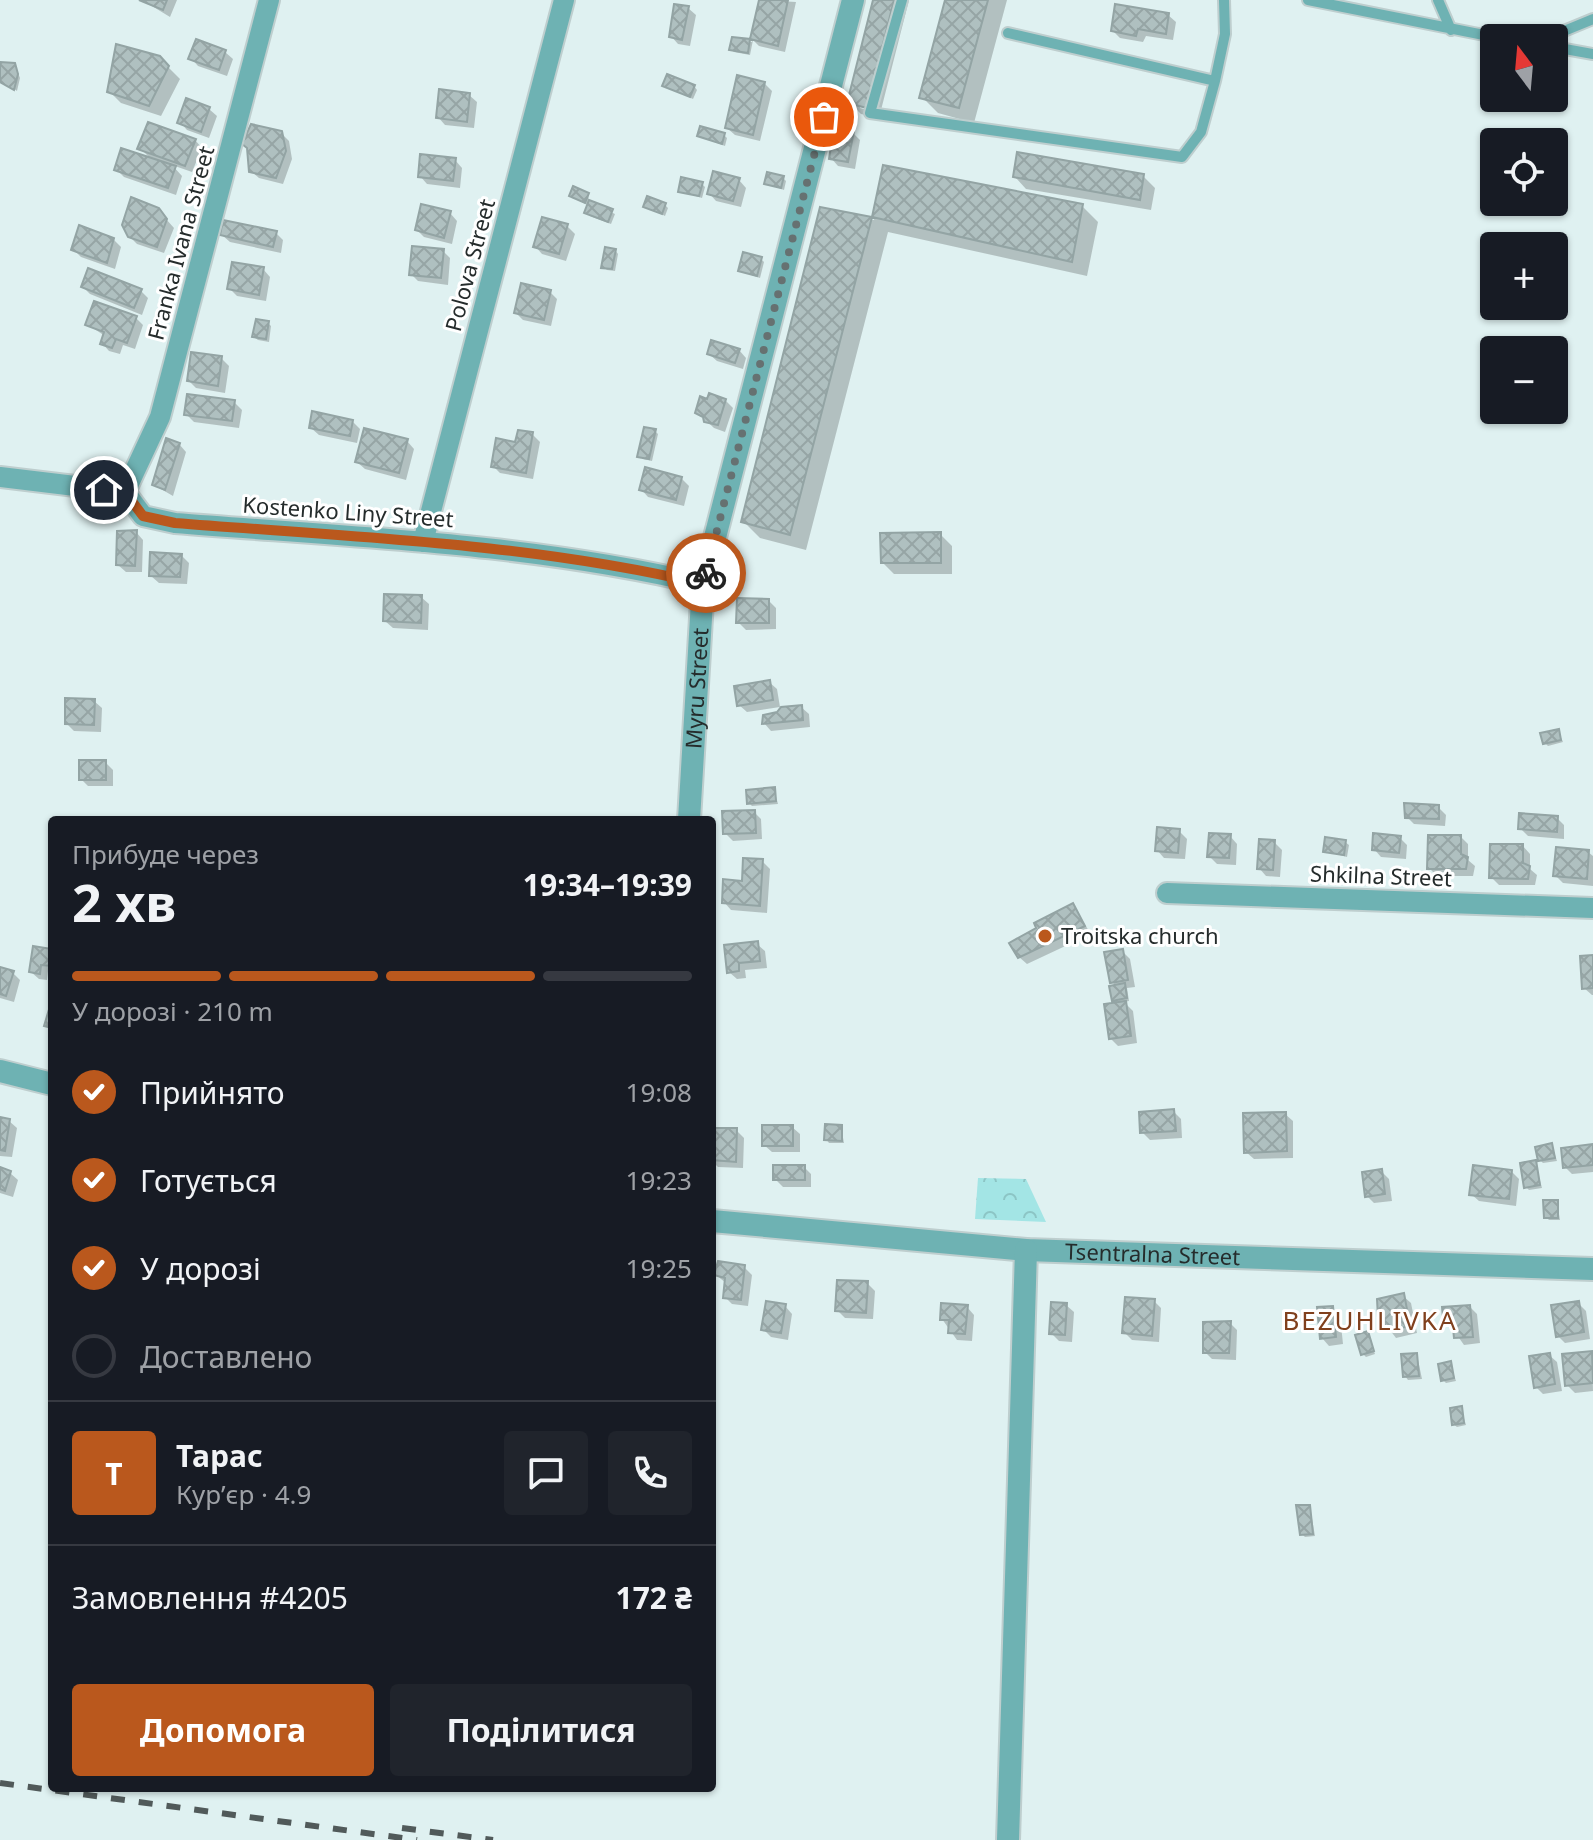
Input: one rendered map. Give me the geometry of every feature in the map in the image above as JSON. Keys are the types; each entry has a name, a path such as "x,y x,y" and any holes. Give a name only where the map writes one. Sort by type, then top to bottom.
{"street":[{"name":"Franka Ivana Street","path":"125,492 160,417 269,0"},
{"name":"Polova Street","path":"423,542 564,0"},
{"name":"Myru Street","path":"689,816 703,584 853,0"},
{"path":"0,477 125,492"},
{"name":"Kostenko Liny Street","path":"125,492 143,516 175,523 517,549 613,564 703,584"},
{"name":"Shkilna Street","path":"1167,893 1593,908"},
{"path":"0,1071 48,1083"},
{"name":"Tsentralna Street","path":"716,1221 1026,1250 1593,1269"},
{"path":"1008,1840 1026,1250"}],"lane":[{"path":"902,0 870,113 1182,157 1201,132 1215,81 1225,34 1224,0"},
{"path":"1308,0 1480,35"},
{"path":"1438,0 1451,30"},
{"path":"1568,29 1593,19"},
{"path":"1008,33 1215,81"},
{"path":"1568,50 1593,54"}],"green space":[{"path":"978,1178 1026,1179 1046,1222 975,1219"}],"building":[{"path":"139,0 167,0 163,10"},
{"path":"759,0 788,0 778,46 750,39"},
{"path":"873,0 894,0 867,108 847,103"},
{"path":"945,0 988,0 959,108 919,98"},
{"path":"674,4 689,6 682,40 669,37"},
{"path":"1115,4 1169,13 1166,34 1138,29 1136,36 1111,31"},
{"path":"732,37 750,39 748,53 729,50"},
{"path":"196,39 226,50 219,70 188,59"},
{"path":"116,44 160,56 169,66 149,106 107,92"},
{"path":"0,62 15,63 18,74 14,90 0,82"},
{"path":"667,74 695,85 690,97 662,86"},
{"path":"737,75 765,82 753,135 725,128"},
{"path":"439,89 470,93 467,122 436,118"},
{"path":"186,98 210,107 201,132 177,123"},
{"path":"148,122 196,139 185,166 137,149"},
{"path":"251,124 282,131 286,151 276,178 249,172 247,148 242,144"},
{"path":"700,126 725,133 722,144 697,136"},
{"path":"834,128 854,131 848,162 829,159"},
{"path":"121,148 176,166 168,188 114,170"},
{"path":"1017,152 1144,174 1140,200 1013,177"},
{"path":"420,154 456,158 453,181 418,177"},
{"path":"883,165 1083,204 1072,262 872,217"},
{"path":"713,171 740,178 733,201 707,194"},
{"path":"767,172 784,176 781,188 764,184"},
{"path":"681,177 703,182 699,196 678,192"},
{"path":"573,186 589,193 585,203 569,196"},
{"path":"647,196 666,203 662,214 643,207"},
{"path":"131,197 159,208 167,219 157,247 128,237 122,225"},
{"path":"589,200 613,209 608,222 584,213"},
{"path":"421,204 451,211 444,238 415,230"},
{"path":"820,207 872,217 790,535 741,522"},
{"path":"542,217 568,224 559,254 533,247"},
{"path":"223,220 277,231 273,247 220,235"},
{"path":"79,225 114,238 107,263 71,250"},
{"path":"412,246 444,249 441,278 409,275"},
{"path":"605,247 616,249 612,269 601,268"},
{"path":"743,252 762,257 757,276 738,271"},
{"path":"232,262 264,267 259,295 227,289"},
{"path":"88,268 142,289 134,308 81,287"},
{"path":"521,283 551,290 544,320 514,313"},
{"path":"94,301 137,316 127,343 116,339 112,348 100,344 104,332 85,325"},
{"path":"256,319 269,321 266,339 252,337"},
{"path":"711,340 740,349 735,363 707,354"},
{"path":"191,352 222,356 218,386 187,381"},
{"path":"709,393 726,399 718,425 704,422 703,417 695,413 700,396 707,399"},
{"path":"187,394 235,400 232,421 184,415"},
{"path":"312,411 353,420 350,436 309,428"},
{"path":"644,427 656,429 649,459 637,457"},
{"path":"364,428 408,439 399,473 355,462"},
{"path":"518,430 533,432 526,473 491,467 496,438 515,442"},
{"path":"166,438 180,443 165,490 152,485"},
{"path":"645,467 682,477 676,500 639,490"},
{"path":"137,530 135,566 116,565 117,531"},
{"path":"941,532 941,563 881,563 880,533"},
{"path":"150,552 182,554 180,577 149,576"},
{"path":"384,594 422,595 421,623 383,621"},
{"path":"737,598 769,599 769,623 736,623"},
{"path":"770,680 773,700 737,706 734,686"},
{"path":"65,698 95,699 94,725 65,724"},
{"path":"802,705 803,720 762,724 763,715 777,712 781,707"},
{"path":"1559,729 1561,740 1543,744 1540,733"},
{"path":"79,760 106,760 106,780 79,780"},
{"path":"775,787 776,801 747,804 746,790"},
{"path":"1404,803 1439,805 1439,819 1405,818"},
{"path":"755,810 756,833 723,834 722,811"},
{"path":"1519,813 1558,816 1557,832 1518,829"},
{"path":"1157,827 1180,829 1178,853 1155,851"},
{"path":"1209,833 1231,834 1229,858 1207,857"},
{"path":"1373,833 1401,836 1399,853 1372,850"},
{"path":"1428,835 1461,835 1461,854 1468,857 1466,869 1427,869"},
{"path":"1325,837 1346,840 1344,855 1323,852"},
{"path":"1259,839 1275,840 1273,870 1257,869"},
{"path":"1490,844 1523,844 1523,863 1530,866 1528,879 1489,878"},
{"path":"1556,847 1589,850 1587,879 1553,876"},
{"path":"743,858 763,859 760,906 722,903 723,879 742,881"},
{"name":"Troitska church","path":"1073,903 1085,926 1018,958 1009,943 1036,928 1034,923"},
{"path":"758,941 760,961 739,963 739,971 727,973 724,945"},
{"path":"33,946 48,948 48,966 41,965 40,974 29,972"},
{"path":"1123,949 1128,980 1110,983 1104,952"},
{"path":"1593,955 1593,988 1582,989 1580,956"},
{"path":"0,967 14,971 6,996 0,994"},
{"path":"1125,983 1127,998 1112,1001 1109,986"},
{"path":"1126,1001 1131,1036 1109,1039 1104,1004"},
{"path":"1174,1109 1176,1131 1140,1133 1139,1112"},
{"path":"1286,1112 1287,1151 1244,1153 1243,1113"},
{"path":"0,1117 10,1119 5,1151 0,1150"},
{"path":"825,1124 842,1125 842,1141 824,1140"},
{"path":"762,1125 793,1125 793,1146 762,1146"},
{"path":"716,1128 737,1128 736,1162 716,1160"},
{"path":"1552,1143 1555,1158 1538,1161 1535,1147"},
{"path":"1593,1144 1593,1165 1563,1168 1561,1148"},
{"path":"1536,1160 1540,1185 1524,1188 1520,1163"},
{"path":"773,1165 805,1165 805,1180 773,1180"},
{"path":"1473,1165 1512,1170 1509,1199 1469,1195"},
{"path":"0,1167 11,1171 5,1191 0,1189"},
{"path":"1382,1169 1385,1194 1365,1197 1362,1172"},
{"path":"1543,1200 1558,1200 1558,1218 1544,1218"},
{"path":"718,1261 745,1265 741,1300 723,1298 725,1278 716,1276"},
{"path":"837,1280 868,1281 866,1313 835,1311"},
{"path":"1404,1293 1410,1326 1386,1331 1384,1320 1378,1318 1377,1299"},
{"path":"1125,1297 1155,1299 1152,1336 1122,1333"},
{"path":"766,1301 786,1304 781,1333 761,1330"},
{"path":"1579,1301 1584,1332 1556,1337 1551,1305"},
{"path":"1051,1302 1067,1303 1065,1335 1049,1334"},
{"path":"941,1303 968,1305 965,1334 948,1333 949,1320 940,1320"},
{"path":"1470,1305 1473,1337 1454,1338 1452,1318 1443,1318 1442,1307"},
{"path":"1333,1306 1336,1337 1320,1339 1317,1307"},
{"path":"1231,1321 1229,1353 1203,1353 1203,1322"},
{"path":"1368,1331 1374,1351 1361,1355 1355,1335"},
{"path":"1592,1351 1593,1383 1565,1386 1562,1354"},
{"path":"1417,1353 1419,1376 1403,1377 1401,1354"},
{"path":"1550,1353 1555,1384 1534,1388 1529,1356"},
{"path":"1451,1361 1454,1378 1441,1381 1438,1364"},
{"path":"1462,1406 1464,1423 1452,1425 1450,1408"},
{"path":"1296,1505 1310,1505 1313,1534 1300,1535"}],"railway":[{"path":"0,1783 48,1790"},
{"path":"66,1792 417,1840"},
{"path":"402,1828 493,1840"}],"way so far":[{"path":"706,573 824,117"}],"place":[{"name":"Troitska church","path":"1045,936"}],"district":[{"name":"BEZUHLIVKA","path":"1370,1321"}],"route":[{"path":"104,490 125,492 143,516 175,523 517,549 627,566 703,584 706,573"}]}
